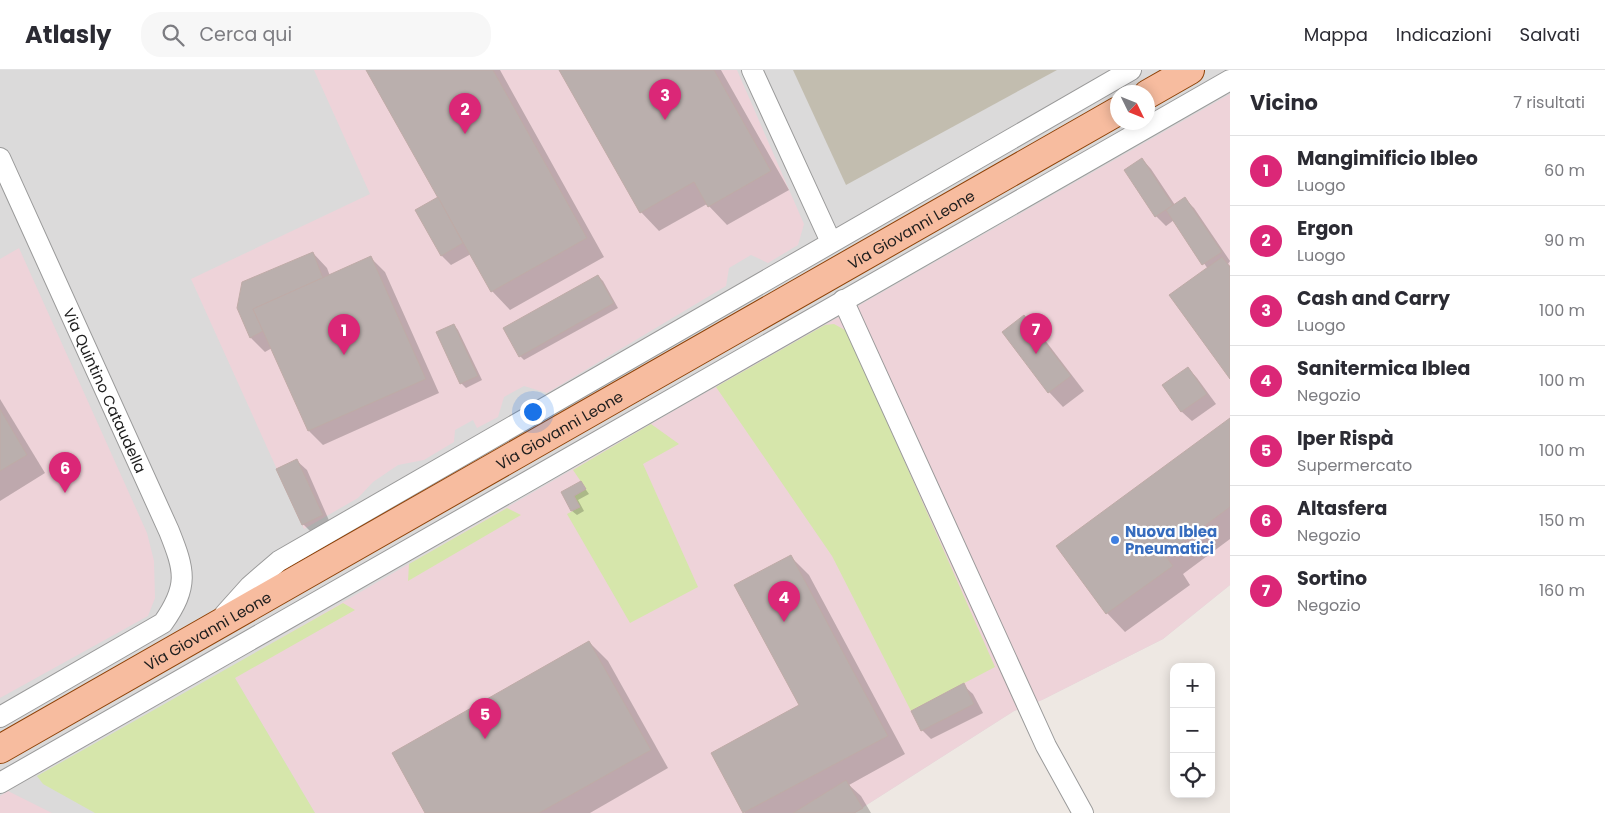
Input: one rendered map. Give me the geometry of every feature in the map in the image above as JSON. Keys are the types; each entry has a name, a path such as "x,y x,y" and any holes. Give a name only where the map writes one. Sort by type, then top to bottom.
{"main road":[{"path":"1155,90 1190,70"},
{"name":"Via Giovanni Leone","path":"0,749 1110,116"}],"street":[{"path":"752,70 831,242"},
{"path":"212,629 250,586 279,561 1131,70"},
{"path":"0,783 1230,80"},
{"name":"Via Quintino Cataudella","path":"0,158 169,531 178,554 183,577 180,593 174,608 163,624 0,717"},
{"path":"843,300 1046,746 1083,813"}],"shaded area":[{"path":"0,70 1230,70 1230,585 1163,639 1042,700 1014,711 854,813 0,813"},
{"path":"314,70 737,70 804,224 798,245 768,263 751,255 729,268 726,286 547,393 524,386 504,397 498,417 477,428 473,420 455,430 454,442 424,460 398,465 373,482 358,498 304,529 191,279 370,194"},
{"path":"793,70 1057,70 846,185"},
{"path":"1230,94 1230,585 1163,639 1042,700 1014,711 854,813 315,813 229,668 651,424"},
{"path":"19,248 147,533 154,561 155,598 148,616 0,698 0,259"},
{"path":"8,791 52,813 0,813 0,796"}],"green space":[{"path":"834,324 845,330 849,335 995,667 911,711 832,556 716,387 825,325"},
{"path":"651,424 679,444 643,464 698,587 630,623 567,514 580,507 574,496 586,489 573,470"},
{"path":"507,508 521,515 408,581 409,564"},
{"path":"343,603 355,610 235,678 315,813 95,813 43,784 37,776"}],"building":[{"path":"366,70 493,70 587,238 491,292"},
{"path":"559,70 714,70 771,171 708,207 694,182 640,213"},
{"path":"1142,158 1173,205 1155,217 1124,170"},
{"path":"438,197 463,243 441,256 415,210"},
{"path":"1185,197 1222,252 1202,265 1166,210"},
{"path":"313,252 323,278 253,309 263,331 250,338 237,308 242,282"},
{"path":"371,256 426,379 308,431 253,309"},
{"path":"1222,257 1230,267 1230,379 1169,295"},
{"path":"598,275 614,303 519,357 503,328"},
{"path":"1024,315 1071,376 1048,393 1002,332"},
{"path":"454,324 478,376 460,384 436,332"},
{"path":"1188,367 1207,394 1181,412 1162,385"},
{"path":"0,409 27,455 0,471"},
{"path":"1230,418 1230,507 1165,555 1173,566 1106,614 1056,546"},
{"path":"297,459 323,515 302,525 276,469"},
{"path":"581,481 586,489 574,496 580,507 571,511 561,492"},
{"path":"791,555 888,736 743,813 711,753 799,705 734,585"},
{"path":"589,641 651,750 539,813 425,813 392,753"},
{"path":"964,683 974,704 921,731 911,711"},
{"path":"846,780 863,808 854,813 793,813"}],"place":[{"name":"Cash and Carry","path":"665,120"},
{"name":"Ergon","path":"465,134"},
{"name":"Sortino","path":"1036,354"},
{"name":"Mangimificio Ibleo","path":"344,355"},
{"name":"Altasfera","path":"65,493"},
{"name":"Nuova Iblea Pneumatici","path":"1115,540"},
{"name":"Sanitermica Iblea","path":"784,622"},
{"name":"Iper Rispà","path":"485,739"}]}
